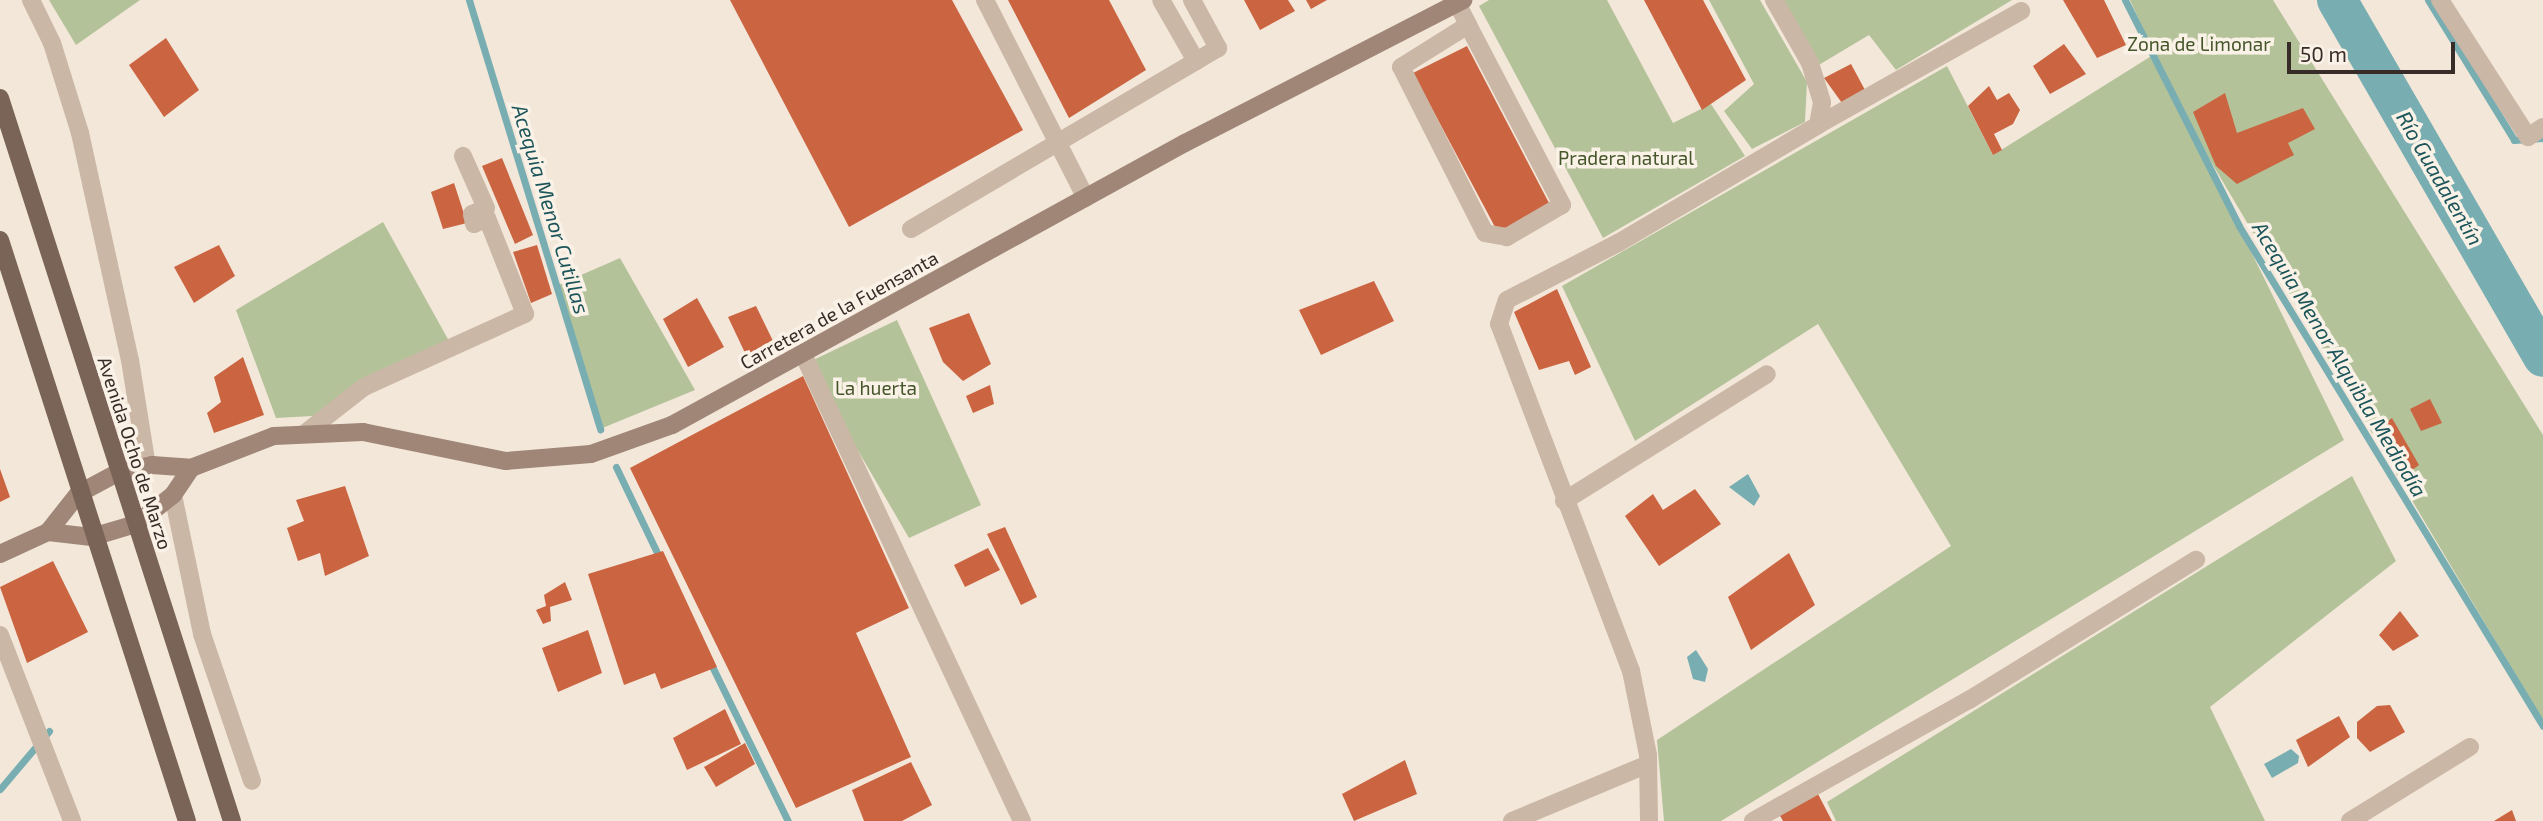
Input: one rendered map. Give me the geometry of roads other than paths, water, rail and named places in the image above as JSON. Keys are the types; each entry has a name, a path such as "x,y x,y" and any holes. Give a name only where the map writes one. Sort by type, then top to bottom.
{"main road":[{"name":"Carretera de la Fuensanta","path":"191,468 274,436 363,432 506,461 591,454 673,425 1086,198 1460,2"},
{"name":"Avenida Ocho de Marzo","path":"0,98 232,821"},
{"path":"0,240 78,494 187,821"},
{"path":"0,554 48,532 78,494 119,472 147,466 191,468"},
{"path":"48,532 92,537 136,524 173,495 191,468"}],"street":[{"path":"31,0 52,43 80,133 130,360 147,466"},
{"path":"1161,0 1196,61"},
{"path":"911,229 1059,145 1218,48 1192,0"},
{"path":"1774,0 1810,63 1822,102 1818,125"},
{"path":"2440,0 2528,137 2543,127"},
{"path":"1460,2 1468,25 1562,205 1507,237 1485,233 1401,67 1468,25"},
{"path":"1649,821 1648,764 1630,671 1499,324 1507,300 1618,243 1818,125 2021,11"},
{"path":"998,24 1086,198"},
{"path":"304,435 364,387 525,314 487,218 474,224 472,214 486,208 463,156"},
{"path":"803,354 1022,821"},
{"path":"1564,500 1767,374"},
{"path":"173,495 202,634 252,781"},
{"path":"1753,821 1969,700 2196,560"},
{"path":"0,635 72,821"},
{"path":"2350,821 2470,747"},
{"path":"1512,821 1648,764"}],"water":[{"path":"1748,474 1760,496 1754,506 1729,487"},
{"path":"1696,650 1708,669 1705,682 1693,679 1687,657"},
{"path":"2291,749 2299,756 2298,763 2272,778 2264,764"}],"waterway":[{"name":"Acequia Menor Cutillas","path":"469,0 600,429"},
{"name":"Acequia Menor Alquibla Mediodía","path":"2125,0 2239,226 2543,726"},
{"name":"Río Guadalentín","path":"2337,0 2543,357"},
{"path":"2428,0 2514,140 2543,138"},
{"name":"Acequia Menor Cutillas","path":"616,467 661,561"},
{"name":"Acequia Menor Cutillas","path":"709,660 788,821"},
{"path":"0,789 49,731"}],"park label":[{"name":"Zona de Limonar","path":"2199,44"},
{"name":"Pradera natural","path":"1626,158"},
{"name":"La huerta","path":"876,388"}]}
